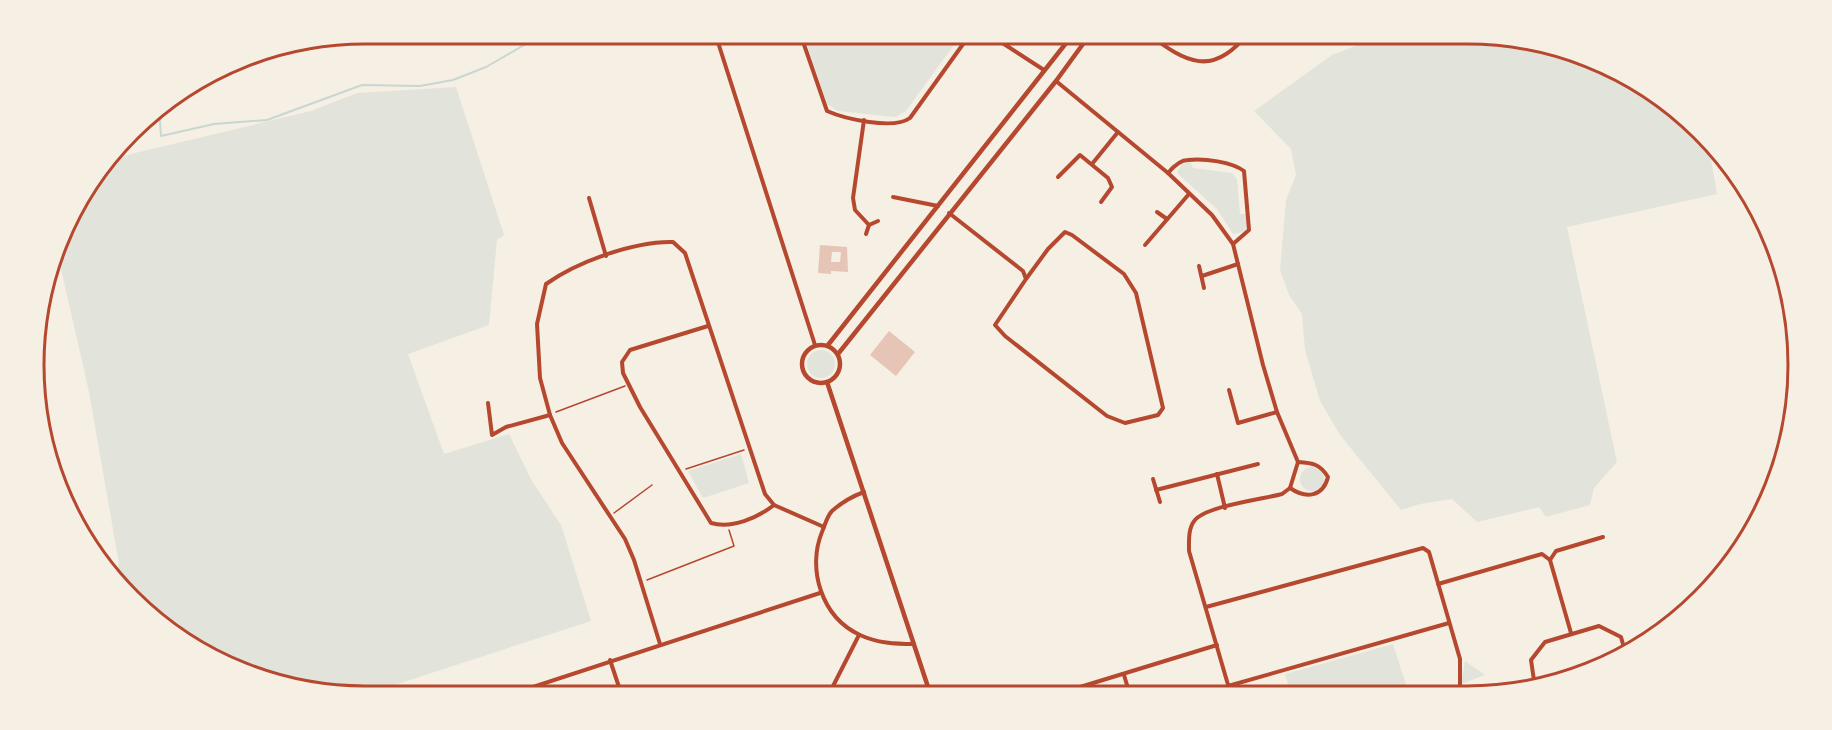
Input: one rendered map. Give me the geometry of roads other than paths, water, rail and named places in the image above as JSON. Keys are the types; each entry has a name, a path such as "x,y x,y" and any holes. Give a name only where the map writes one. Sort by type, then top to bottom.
{"street":[{"path":"719,44 815,345"},
{"path":"804,44 825,107 837,115 893,124 903,123 910,118 963,44"},
{"path":"1004,44 1044,70"},
{"path":"828,345 1065,44"},
{"path":"827,382 839,370 838,354 1083,44"},
{"path":"1161,44 1172,52 1196,63 1221,60 1240,44"},
{"path":"1056,81 1168,173 1212,215 1233,244 1277,412 1298,462 1290,488 1282,495 1225,508 1196,519 1189,534 1189,551 1228,686 1449,623"},
{"path":"864,120 853,198 855,210 870,225"},
{"path":"1092,164 1118,132"},
{"path":"1058,177 1080,154 1108,178 1112,187 1101,202"},
{"path":"1168,173 1180,162 1188,159 1236,165 1244,171 1249,230 1233,244"},
{"path":"1145,245 1189,194"},
{"path":"894,197 938,206 1023,271 1026,279"},
{"path":"589,198 606,256"},
{"path":"1157,212 1167,219"},
{"path":"866,234 870,225 878,221"},
{"path":"1065,232 1124,274 1136,292 1162,408 1158,415 1125,423 1107,416 994,325 1026,279 1048,249 1065,232"},
{"path":"660,644 630,549 562,443 550,415 540,378 537,324 546,284 564,271 654,241 673,242 686,254 765,494 774,505 824,527"},
{"path":"1202,276 1238,264"},
{"path":"1199,266 1204,288"},
{"path":"708,326 630,350 622,362 628,385 711,523 727,525 762,514 774,505"},
{"path":"827,382 809,380 802,370 802,358 815,345 828,345 838,354"},
{"path":"827,382 928,686"},
{"path":"1229,390 1238,423 1277,412"},
{"path":"488,403 492,435 507,427 550,415"},
{"path":"1290,488 1299,494 1307,495 1318,494 1326,488 1328,477 1322,468 1313,463 1298,462"},
{"path":"1156,490 1258,464"},
{"path":"1217,474 1225,508"},
{"path":"1153,479 1160,502"},
{"path":"864,492 831,512 824,527 817,545 814,563 820,593 840,619 859,635 887,644 914,644"},
{"path":"1550,560 1556,551 1603,537"},
{"path":"1206,607 1423,548 1429,552 1460,659 1460,686"},
{"path":"1438,584 1542,554 1550,560 1571,633"},
{"path":"534,686 820,593"},
{"path":"1533,679 1531,660 1537,648 1545,642 1599,626 1621,637 1623,645"},
{"path":"833,686 859,635"},
{"path":"1086,686 1217,645"},
{"path":"610,660 619,686"},
{"path":"1124,675 1127,686"}],"waterway":[{"path":"160,118 161,136 214,124 267,120 362,85 420,86 453,80 486,67 526,44"}]}
